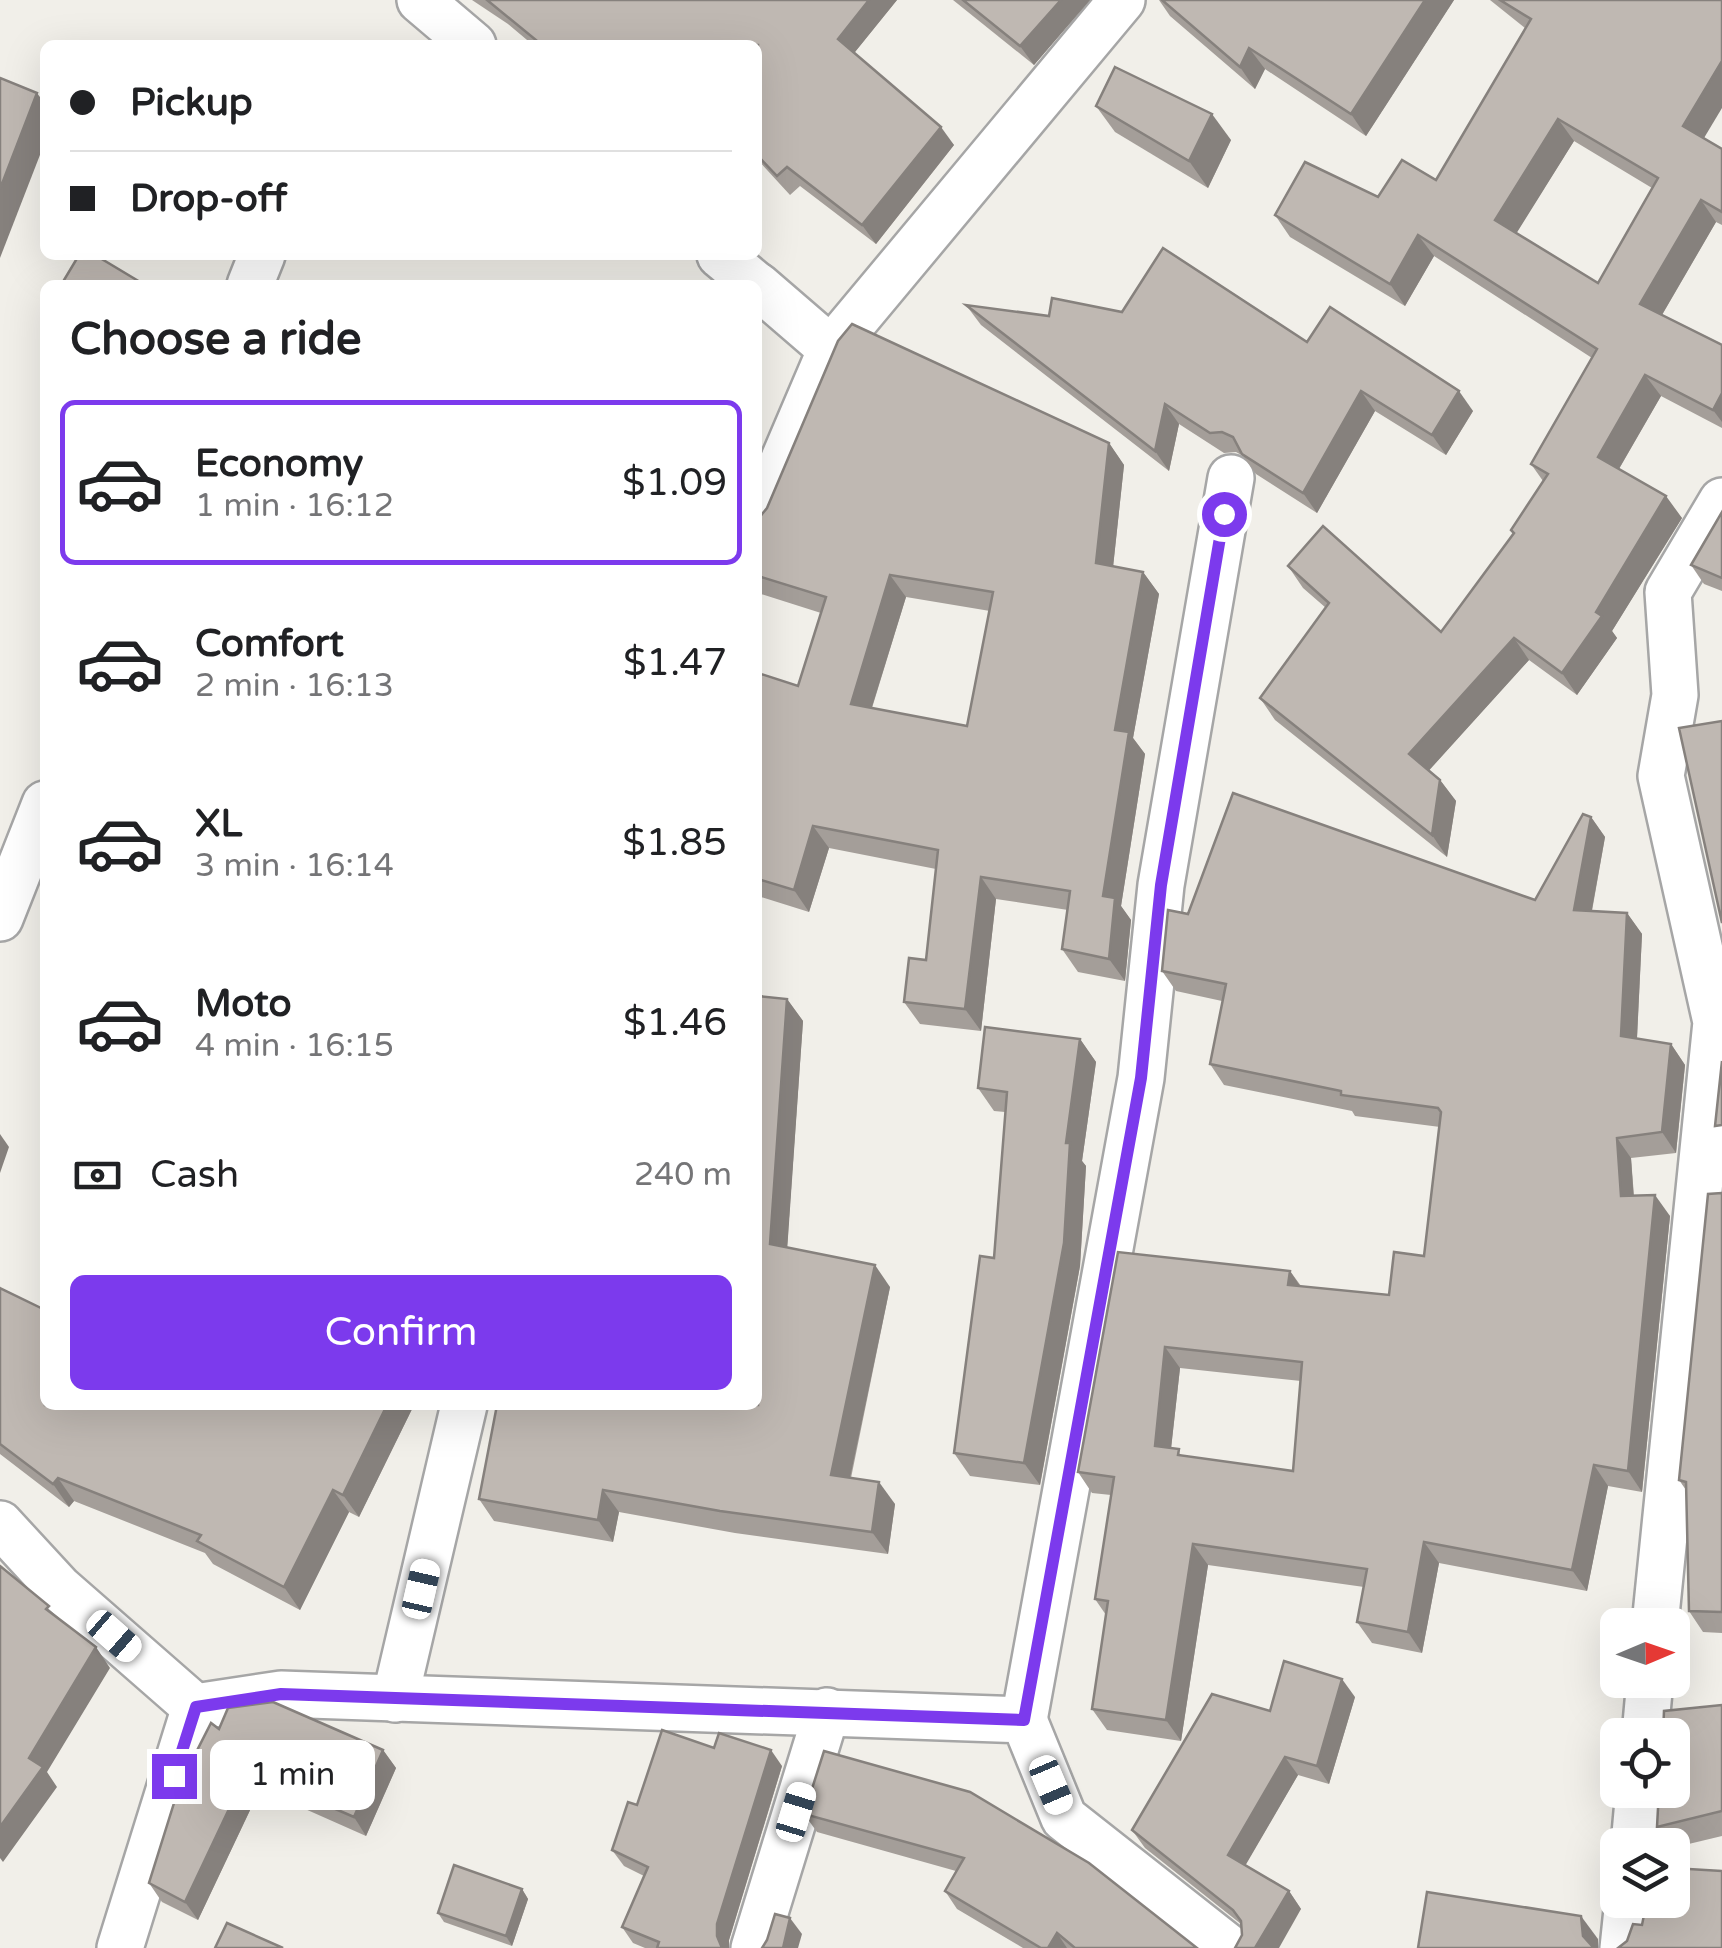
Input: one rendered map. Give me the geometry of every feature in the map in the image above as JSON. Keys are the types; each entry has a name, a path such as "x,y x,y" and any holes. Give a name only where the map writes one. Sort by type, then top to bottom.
{"street":[{"path":"420,0 467,40"},
{"path":"762,511 831,348 1122,0"},
{"path":"726,260 750,280"},
{"path":"762,290 831,348"},
{"path":"1229,1948 1064,1818 1024,1720 1141,1078 1161,885 1230,478"},
{"path":"1658,1608 1716,1022 1661,776 1674,695 1668,592 1722,501"},
{"path":"0,918 40,817"},
{"path":"395,1699 463,1410"},
{"path":"0,1524 59,1588 196,1707 281,1694 1024,1720"},
{"path":"120,1948 196,1707"},
{"path":"754,1948 827,1711"},
{"path":"1623,1948 1626,1918"}],"building":[{"path":"487,0 869,0 838,39 941,127 862,225 787,167 777,176 762,160 762,40 536,40"},
{"path":"963,0 1061,0 1020,46"},
{"path":"1162,0 1425,0 1351,114 1249,48 1240,67"},
{"path":"1500,0 1722,0 1722,61 1683,126 1722,149 1722,212 1701,200 1640,304 1722,345 1722,393 1713,410 1645,375 1598,457 1666,496 1596,612 1602,616 1562,673 1514,638 1409,754 1440,780 1432,835 1260,698 1329,603 1288,566 1323,526 1441,632 1514,533 1511,530 1548,474 1531,464 1597,349 1418,235 1390,284 1275,215 1305,162 1378,197 1402,160 1436,180 1531,19","holes":["1558,119 1658,178 1598,283 1495,220"]},
{"path":"1115,67 1212,114 1189,161 1096,106"},
{"path":"0,78 37,93 0,189"},
{"path":"1163,248 1307,342 1330,307 1459,391 1432,435 1361,391 1303,493 1242,454 1233,437 1222,432 1210,433 1165,404 1155,451 966,305 1049,316 1052,298 1122,312"},
{"path":"76,260 103,260 137,280 64,280"},
{"path":"852,324 1109,443 1096,563 1143,572 1115,730 1129,732 1103,896 1115,898 1109,959 1062,949 1070,891 981,877 965,1009 904,1002 909,958 926,960 938,850 813,826 794,890 762,880 762,674 798,686 826,597 762,577 762,514 838,341","holes":["890,575 993,592 967,726 851,704"]},
{"path":"1722,512 1722,578 1691,565"},
{"path":"1722,721 1722,923 1679,728"},
{"path":"1233,793 1535,900 1583,814 1591,817 1574,910 1627,913 1621,1036 1671,1044 1662,1132 1617,1138 1621,1196 1655,1195 1628,1471 1594,1465 1572,1570 1424,1542 1408,1632 1357,1622 1367,1569 1193,1544 1166,1720 1092,1709 1108,1601 1095,1599 1114,1477 1078,1472 1118,1252 1290,1271 1288,1285 1389,1295 1394,1252 1424,1256 1441,1112 1438,1108 1341,1095 1341,1091 1210,1064 1226,984 1162,971 1168,910 1188,914","holes":["1165,1347 1302,1362 1293,1471 1178,1455 1179,1449 1155,1446"]},
{"path":"762,996 787,999 770,1244 875,1265 831,1475 879,1482 872,1532 603,1490 598,1520 479,1499 496,1410 762,1410"},
{"path":"985,1027 1080,1039 1066,1143 1070,1143 1064,1243 1024,1463 954,1453 980,1256 994,1258 1007,1092 978,1088"},
{"path":"1722,1061 1722,1125 1715,1126"},
{"path":"1722,1193 1722,1612 1689,1608 1686,1482 1679,1480 1708,1194"},
{"path":"0,1288 40,1308 40,1410 385,1410 343,1495 333,1490 284,1587 197,1541 201,1535 58,1478 53,1484 0,1444"},
{"path":"0,1566 49,1606 46,1609 96,1647 29,1758 43,1767 0,1827"},
{"path":"1284,1661 1342,1679 1317,1766 1285,1757 1228,1855 1289,1891 1255,1948 1235,1948 1242,1935 1241,1921 1233,1910 1132,1830 1212,1694 1270,1711"},
{"path":"273,1702 383,1750 354,1817 247,1771 185,1902 149,1883 180,1784 211,1723 219,1729 228,1708"},
{"path":"1722,1705 1722,1811 1657,1827 1658,1808 1690,1808 1690,1718 1664,1718 1664,1711"},
{"path":"662,1730 714,1748 719,1733 771,1750 717,1924 722,1948 657,1948 659,1942 622,1927 648,1867 612,1850 628,1802 637,1805"},
{"path":"824,1751 970,1792 1089,1863 1197,1948 1075,1948 1057,1933 1048,1948 1041,1948 945,1891 964,1858 804,1814"},
{"path":"454,1865 522,1889 506,1936 438,1913"},
{"path":"1690,1869 1722,1871 1722,1948 1618,1948 1627,1941 1633,1924 1642,1925 1643,1918 1690,1918"},
{"path":"1427,1892 1581,1916 1583,1936 1597,1948 1418,1948"},
{"path":"775,1914 790,1918 783,1948 762,1948 767,1940"},
{"path":"227,1923 283,1948 215,1948"}],"route":[{"path":"174,1776 196,1707 281,1694 1024,1720 1141,1078 1161,885 1224,514"}]}
